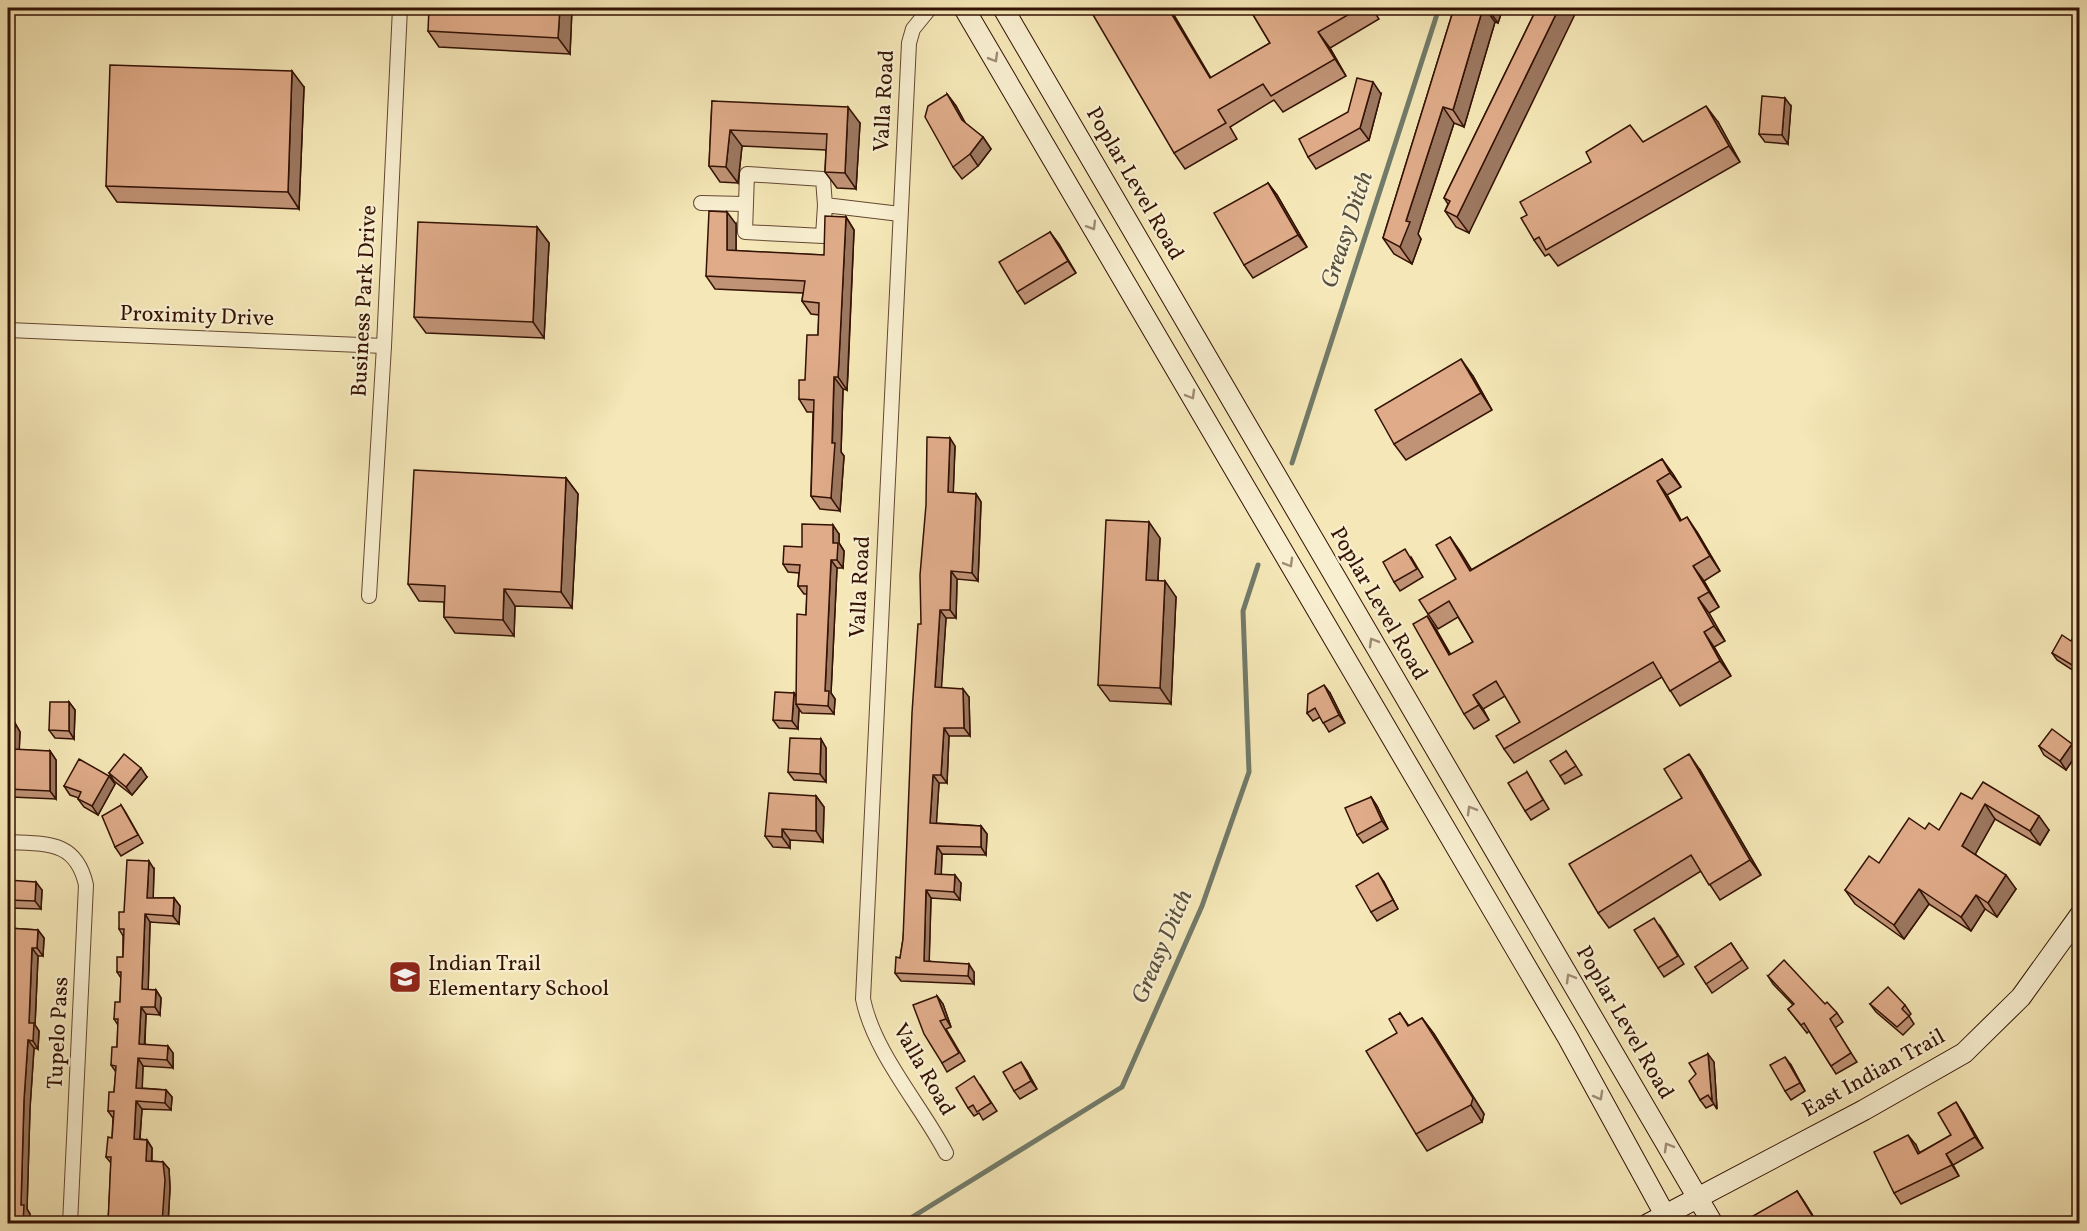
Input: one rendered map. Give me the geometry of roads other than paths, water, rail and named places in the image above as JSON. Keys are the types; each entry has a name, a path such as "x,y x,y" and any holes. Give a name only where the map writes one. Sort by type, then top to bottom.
{"main road":[{"path":"964,8 1568,1038 1661,1221"},
{"name":"Poplar Level Road","path":"1003,8 1713,1224"},
{"name":"East Indian Trail","path":"1661,1221 1697,1197 1864,1110 1964,1053 2020,998 2079,915"}],"street":[{"name":"Business Park Drive","path":"369,596 384,346 400,8"},
{"name":"Valla Road","path":"930,8 913,29 909,43 863,999 870,1022 899,1078 946,1153"},
{"path":"747,174 823,179 825,205 823,237 745,232 744,204 747,174"},
{"path":"701,203 744,204"},
{"path":"825,205 900,214"},
{"name":"Proximity Drive","path":"8,330 384,346"},
{"name":"Tupelo Pass","path":"8,842 44,844 68,851 83,871 86,885 70,1224"}],"waterway":[{"name":"Greasy Ditch","path":"1292,463 1439,8"},
{"name":"Greasy Ditch","path":"901,1224 1122,1087 1202,906 1249,772 1243,611 1258,565"}],"place":[{"name":"Indian Trail Elementary School","path":"405,977"}]}
